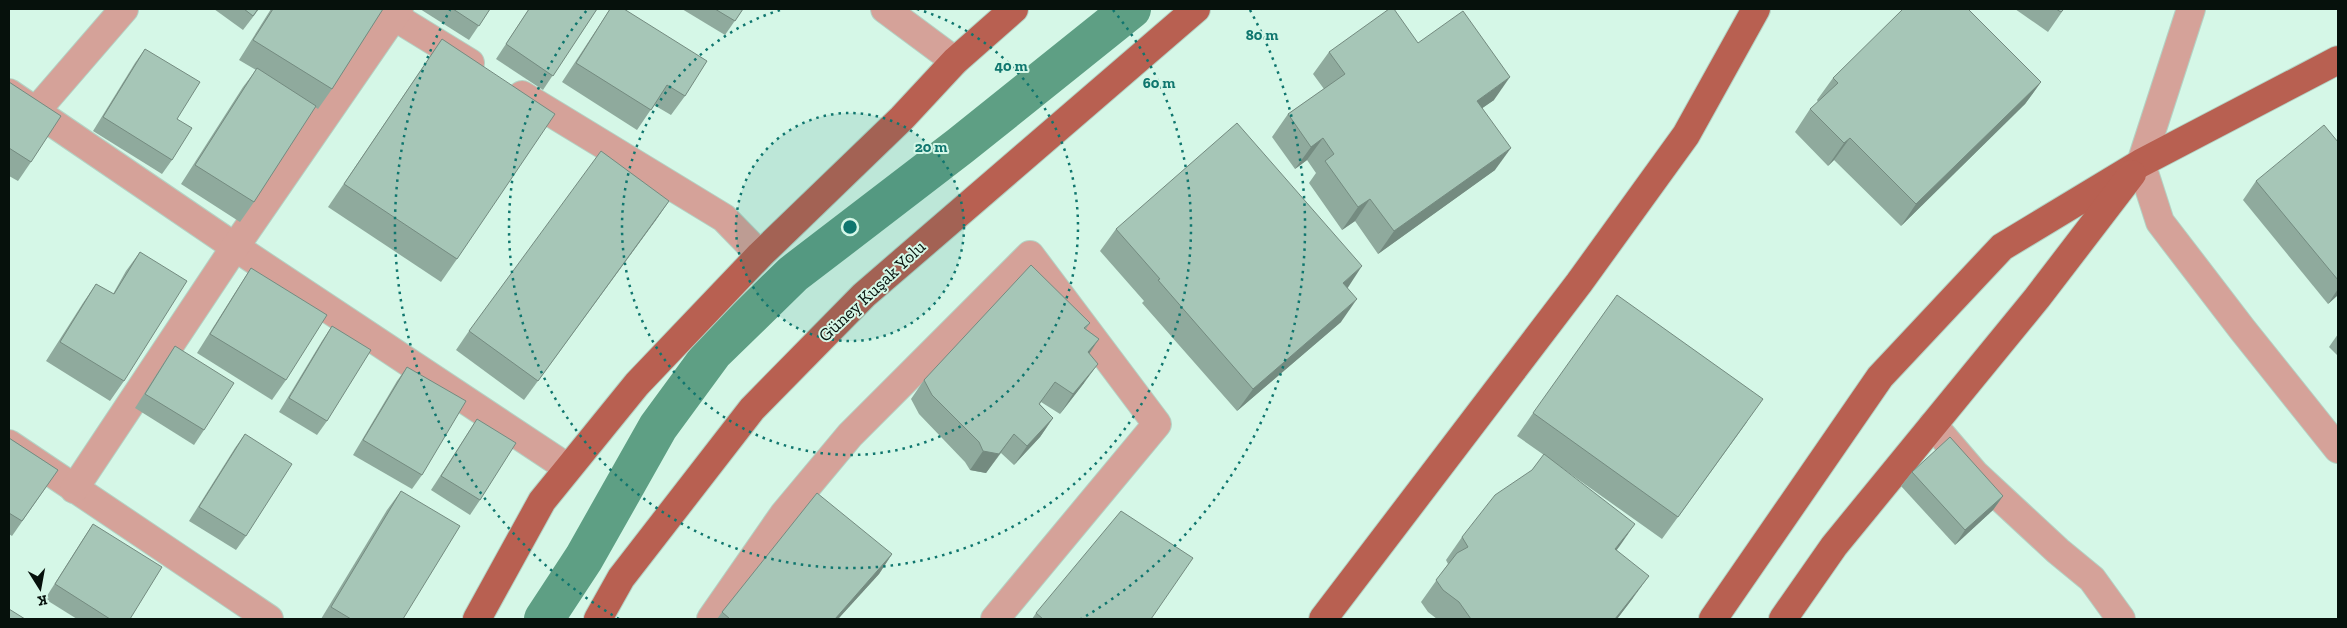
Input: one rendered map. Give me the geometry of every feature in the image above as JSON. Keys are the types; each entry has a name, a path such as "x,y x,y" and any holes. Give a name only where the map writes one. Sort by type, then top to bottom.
{"main road":[{"path":"477,619 542,501 637,384 760,255 902,118 955,61 1014,9"},
{"name":"Güney Kuşak Yolu","path":"598,619 621,578 752,408 864,295 1196,9"},
{"path":"1323,619 1579,283 1686,135 1756,9"},
{"path":"1713,619 1880,376 2002,247 2141,163 2338,60"},
{"path":"1783,619 1834,546 2037,298 2141,163"}],"street":[{"path":"35,112 124,9"},
{"path":"885,9 955,61"},
{"path":"2191,9 2141,163 2160,222 2338,449"},
{"path":"74,490 391,11 499,81 724,218 760,255"},
{"path":"9,93 568,468"},
{"path":"711,619 784,514 850,435 1030,255 1157,424 995,619"},
{"path":"1933,425 1975,474 2058,551 2092,579 2121,619"},
{"path":"9,444 74,490 269,619"}],"building":[{"path":"244,9 258,9 253,16"},
{"path":"273,9 383,9 332,89 253,40"},
{"path":"453,9 490,9 479,26"},
{"path":"529,9 597,9 553,76 506,44"},
{"path":"610,9 624,9 707,61 685,96 667,85 651,110 576,63"},
{"path":"715,9 743,9 735,21"},
{"path":"1389,9 1394,9 1418,43 1463,11 1510,77 1477,101 1511,148 1394,231 1370,199 1358,207 1325,161 1334,154 1323,138 1311,147 1288,114 1345,74 1329,52"},
{"path":"1903,9 1968,9 2041,82 1916,204 1850,138 1844,143 1810,109 1838,83 1833,78"},
{"path":"442,39 555,114 457,259 344,184"},
{"path":"145,49 200,82 177,119 192,128 172,160 103,117"},
{"path":"257,68 316,106 254,202 195,165"},
{"path":"9,82 61,116 31,162 9,148"},
{"path":"1237,123 1362,266 1343,283 1357,299 1253,389 1116,229"},
{"path":"2324,125 2338,142 2338,280 2256,181"},
{"path":"601,151 669,201 538,381 469,331"},
{"path":"140,252 187,281 124,381 60,342 96,284 114,294"},
{"path":"1031,265 1090,323 1084,328 1099,339 1088,352 1098,364 1073,394 1055,382 1039,404 1053,418 1027,446 1014,434 999,454 983,451 979,442 932,395 924,380"},
{"path":"251,268 327,315 286,380 210,334"},
{"path":"1617,295 1763,399 1678,517 1533,413"},
{"path":"332,326 371,350 327,421 289,398"},
{"path":"175,346 234,383 204,430 145,394"},
{"path":"407,367 466,401 422,475 363,440"},
{"path":"477,419 516,443 480,500 441,476"},
{"path":"245,434 292,464 246,536 199,507"},
{"path":"1950,437 2003,496 1965,530 1912,472"},
{"path":"9,438 58,470 22,521 9,513"},
{"path":"1544,454 1635,524 1615,549 1649,576 1615,619 1471,619 1459,602 1443,590 1436,580 1457,553 1468,547 1462,537 1495,495 1532,470"},
{"path":"401,491 460,526 403,619 351,619 331,607"},
{"path":"817,493 892,554 835,619 730,619 722,612"},
{"path":"1121,511 1193,558 1151,619 1043,619 1036,613"},
{"path":"93,524 162,567 130,619 110,619 55,584"},
{"path":"9,609 25,619 9,619"}],"waterway":[{"path":"544,619 584,558 658,427 713,352 793,274 960,146 1131,9"}]}
